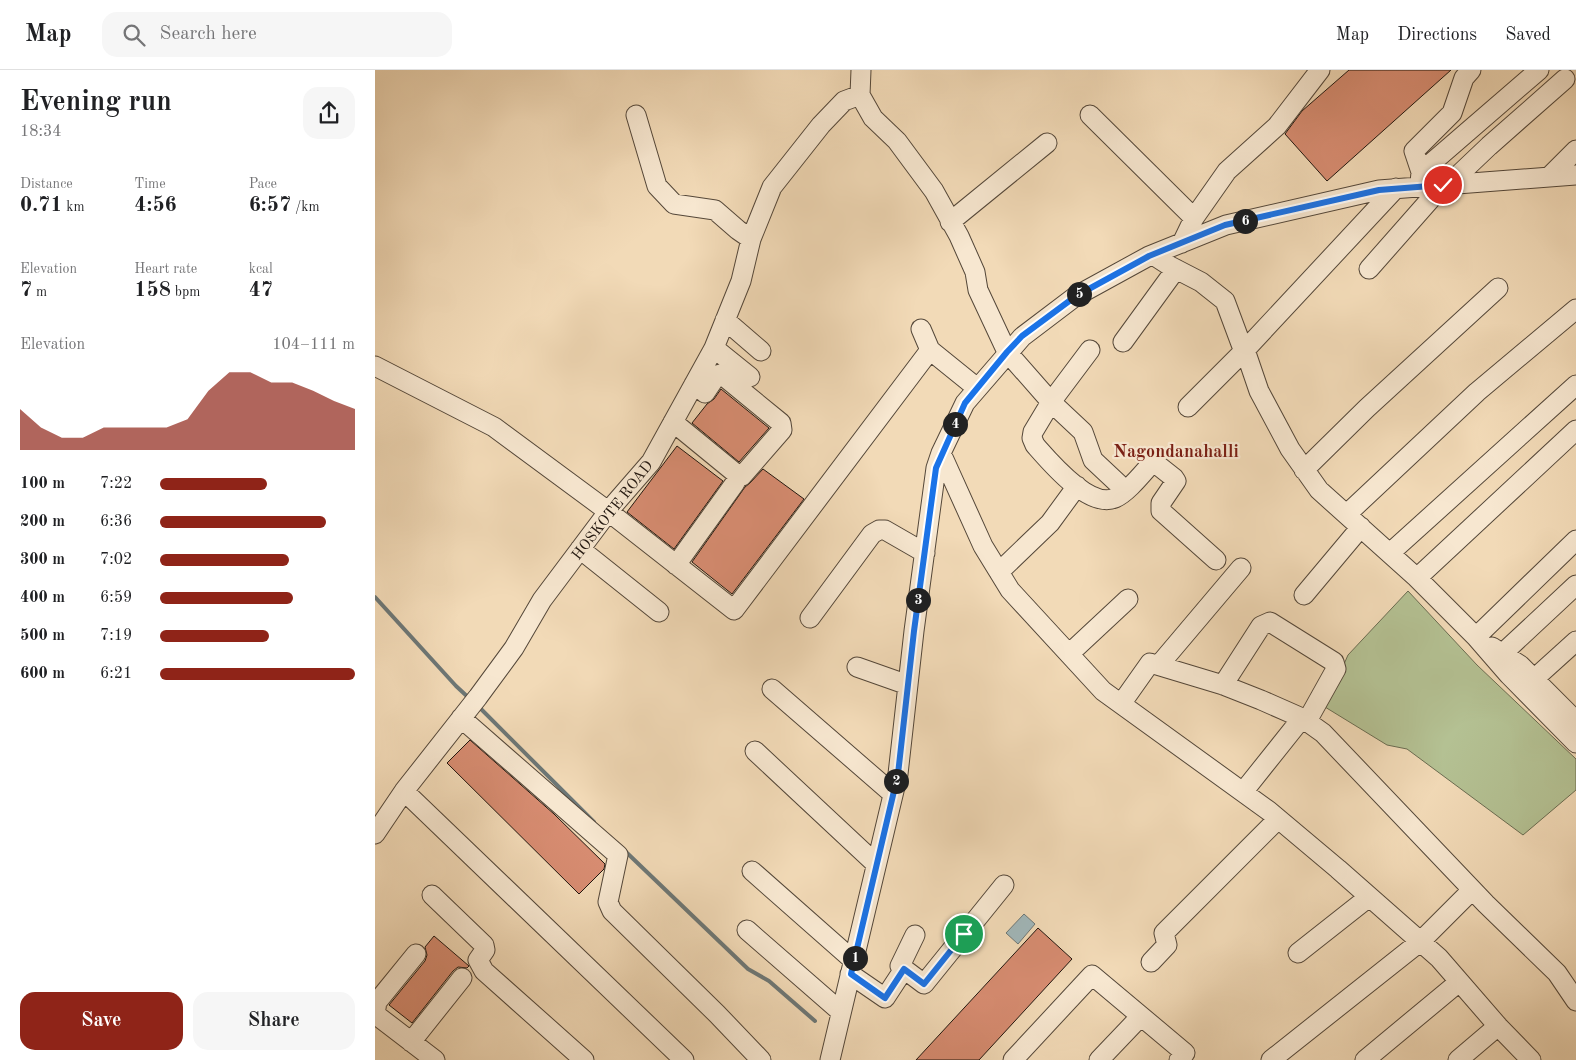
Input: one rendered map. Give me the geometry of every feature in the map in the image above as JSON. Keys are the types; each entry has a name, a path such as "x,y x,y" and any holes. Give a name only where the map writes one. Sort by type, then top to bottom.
{"street":[{"path":"861,70 860,95 873,118 897,141 934,191 975,272 978,290 1007,352 1051,402 1085,433 1090,454 1095,463 1125,490"},
{"path":"1182,243 1194,218 1227,170 1277,126 1320,70"},
{"path":"1420,179 1414,151 1452,113 1464,78 1471,70"},
{"path":"830,1060 898,774 936,468 965,403 1022,336 1076,296 1153,255 1225,225 1379,190 1396,188 1420,179 1539,70"},
{"path":"1369,269 1446,185 1565,79"},
{"name":"HOSKOTE ROAD","path":"375,834 404,792 514,648 542,600 580,549 614,516 677,425 700,388 741,281 751,239 771,187 821,125 844,101 860,95"},
{"path":"636,115 657,186 674,204 715,210 751,239"},
{"path":"1090,115 1194,218"},
{"path":"950,222 1047,143"},
{"path":"1549,177 1576,150"},
{"path":"1420,179 1446,185 1576,175"},
{"path":"1187,407 1245,350 1396,188"},
{"path":"1153,255 1201,282 1225,301 1259,391 1289,449 1319,490 1417,578 1476,637 1509,675 1576,743"},
{"path":"1123,342 1176,269"},
{"path":"1304,470 1367,408 1498,288"},
{"path":"1347,514 1488,382 1576,309"},
{"path":"725,320 761,352"},
{"path":"921,329 930,350 977,388"},
{"path":"714,348 750,377"},
{"path":"375,366 494,427 614,516 734,610 930,350"},
{"path":"1090,350 1051,402 1033,432 1032,438 1035,445 1069,481 1098,499 1108,500 1117,498 1151,464 1155,463 1176,481 1161,503 1161,511 1215,560"},
{"path":"677,425 739,476 742,476 782,430 781,423 721,374 700,388"},
{"path":"1390,553 1576,385"},
{"path":"1417,578 1576,430"},
{"path":"614,516 672,448"},
{"path":"941,454 983,546 1010,590 1103,691 1278,819 1421,941 1439,958 1498,1026 1531,1060"},
{"path":"676,565 735,484"},
{"path":"999,572 1050,523 1077,486"},
{"path":"1304,594 1361,527"},
{"path":"810,618 872,534 879,530 885,530 925,553"},
{"path":"1476,637 1576,540"},
{"path":"580,549 659,612"},
{"path":"1159,665 1241,568"},
{"path":"1502,654 1576,585"},
{"path":"1069,654 1128,599"},
{"path":"1223,685 1261,626 1270,622 1334,662 1336,669 1304,720 1243,792"},
{"path":"1476,637 1520,665 1573,713"},
{"path":"1536,681 1576,641"},
{"path":"1536,681 1576,650"},
{"path":"1121,704 1150,663 1223,685 1304,720 1323,733 1472,890 1557,973 1576,1000"},
{"path":"857,667 908,685"},
{"path":"772,689 893,794"},
{"path":"461,718 618,855 608,902 612,912 717,1014 761,1060"},
{"path":"755,751 876,864"},
{"path":"404,792 684,1060"},
{"path":"1151,962 1167,945 1164,933 1278,819"},
{"path":"752,871 885,998 904,969"},
{"path":"915,935 900,966 924,984 1003,885"},
{"path":"1271,1060 1421,941 1472,890"},
{"path":"432,895 484,945 485,950 478,960 484,970 584,1060"},
{"path":"1297,952 1369,897"},
{"path":"747,930 841,1012"},
{"path":"416,954 377,1002 375,1014 435,1060"},
{"path":"1013,1060 1092,975 1185,1053 1179,1060"},
{"path":"411,1042 462,978"},
{"path":"1365,1060 1459,982"},
{"path":"1099,1060 1141,1016"},
{"path":"1458,1060 1498,1026"}],"green space":[{"path":"1408,591 1477,665 1576,759 1576,790 1523,835 1407,749 1387,745 1325,707 1348,655"}],"water":[{"path":"1024,914 1035,924 1018,944 1006,933"}],"building":[{"path":"1349,70 1451,70 1327,181 1285,134 1302,111"},
{"path":"721,389 769,428 739,462 692,423"},
{"path":"677,446 723,481 674,549 627,512"},
{"path":"763,469 804,499 732,594 692,562 745,487"},
{"path":"470,740 554,814 605,864 604,869 579,894 447,763"},
{"path":"1038,928 1072,959 979,1060 916,1060"},
{"path":"434,936 469,966 467,968 458,967 453,971 412,1023 389,1005 425,961 427,955 425,947"}],"waterway":[{"path":"375,597 470,699"},
{"path":"477,705 594,822"},
{"path":"625,851 748,969 769,981 815,1021"}],"district":[{"name":"Nagondanahalli","path":"1176,451"}],"route":[{"path":"964,934 924,984 904,969 885,998 851,974 898,774 914,631 936,468 965,403 1022,336 1076,296 1149,256 1225,225 1379,190 1443,185"}]}
